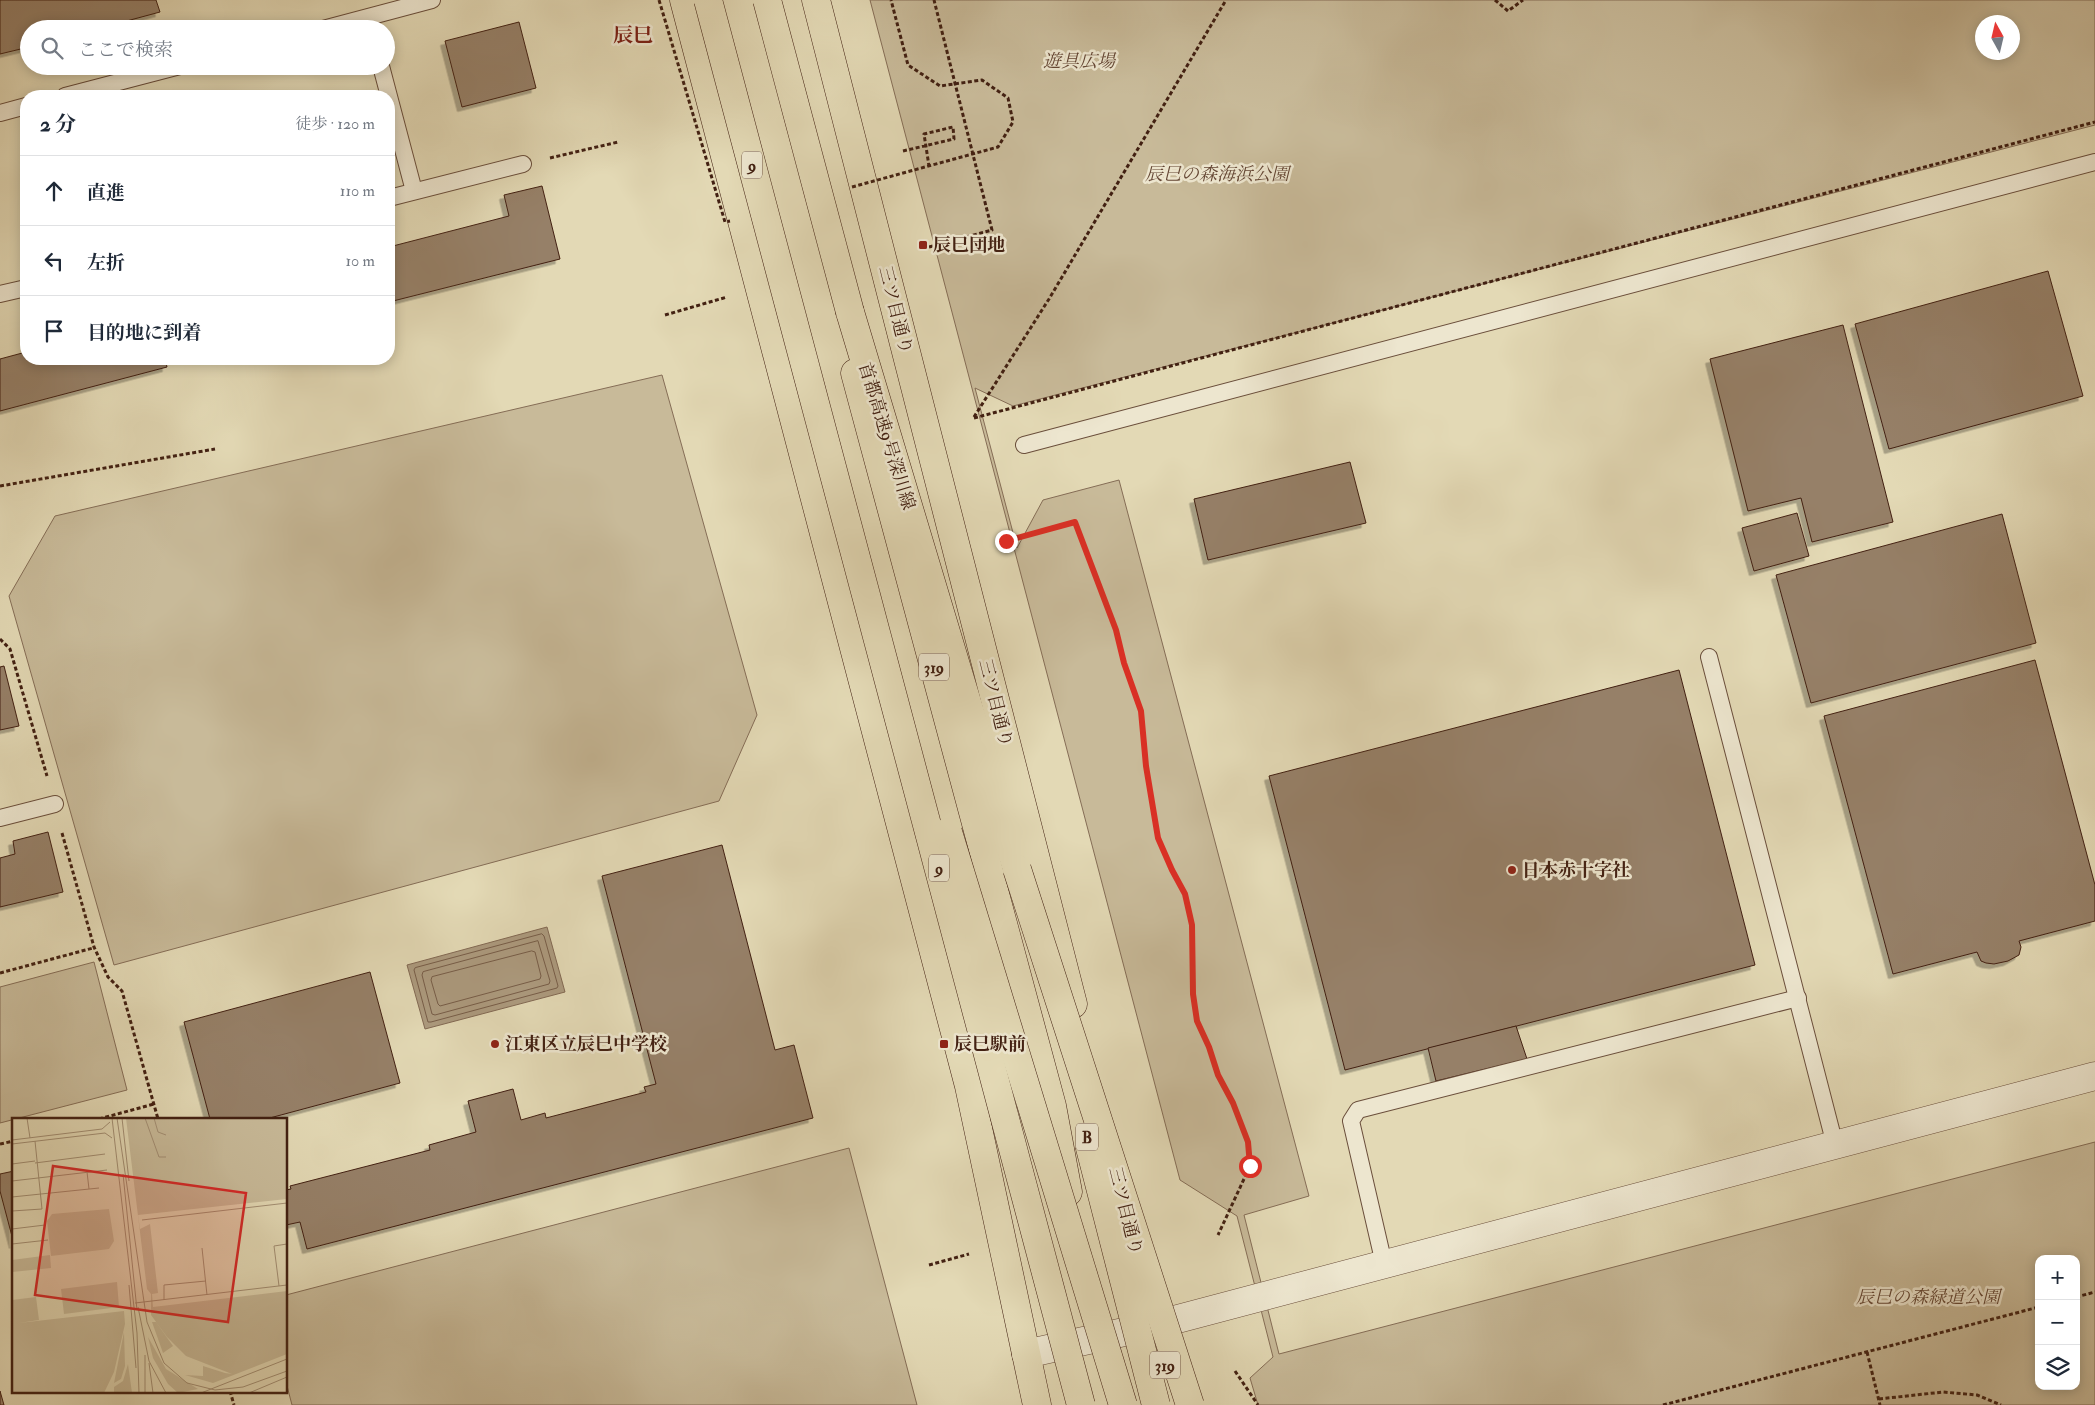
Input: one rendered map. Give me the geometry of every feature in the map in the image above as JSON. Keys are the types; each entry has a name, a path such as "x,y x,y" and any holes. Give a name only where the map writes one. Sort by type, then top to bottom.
{"main road":[{"path":"684,0 969,1086 1037,1405"},
{"name":"9","path":"708,0 1081,1405"},
{"name":"319","path":"755,0 1052,1106 1109,1405"},
{"name":"首都高速9号深川線","path":"767,0 850,312 1018,870"},
{"name":"三ツ目通り","path":"816,0 1176,1405"},
{"path":"796,330 1123,1405"},
{"path":"1018,870 1190,1405"},
{"name":"B","path":"1018,870 1156,1405"}],"street":[{"path":"1026,1354 1155,1325 2095,1076"}],"lane":[{"path":"377,20 432,0"},
{"path":"88,90 146,75"},
{"path":"383,75 387,90"},
{"path":"0,113 20,108"},
{"path":"395,119 414,191"},
{"path":"1024,444 2095,162"},
{"path":"395,196 523,164"},
{"path":"0,294 20,289"},
{"path":"1709,657 1835,1145"},
{"path":"0,818 54,804"},
{"path":"1384,1264 1351,1121 1358,1110 1798,998"}],"path":[{"path":"929,247 992,230 934,0"},
{"path":"1226,0 1048,299 974,418 2095,122"},
{"path":"1495,0 1508,11 1523,0"},
{"path":"904,151 920,147 929,145 937,143 946,141 954,139 953,127 924,134 925,142 927,150 930,166"},
{"path":"523,164 618,142"},
{"path":"725,222 728,231"},
{"path":"665,316 735,294"},
{"path":"0,486 215,449"},
{"path":"1006,541 1075,522 1116,630 1124,663 1141,711 1147,775 1158,838 1185,894 1192,925 1193,994 1197,1021 1209,1047 1218,1075 1233,1103 1248,1142 1250,1166 1218,1236"},
{"path":"0,639 10,649 94,948 108,977 122,991 158,1118"},
{"path":"0,973 94,948"},
{"path":"103,1118 154,1104"},
{"path":"929,1266 973,1253"},
{"path":"2080,1296 2095,1292"},
{"path":"1662,1405 2035,1308"},
{"path":"1867,1352 1880,1405"},
{"path":"1234,1371 1258,1405"},
{"path":"230,1392 234,1405"},
{"path":"1878,1398 1943,1392 1977,1395 2001,1405"}],"green space":[{"path":"870,0 2095,0 2095,125 1013,406 975,388 1017,548 1043,500 1119,480 1309,1196 1244,1215 1279,1354 2095,1142 2095,1405 1258,1405 1250,1378 1273,1357 1237,1216 1180,1180"},
{"path":"662,375 757,715 719,801 114,965 9,596 55,516"},
{"path":"94,962 127,1090 19,1118 12,1118 12,1120 0,1123 0,987"},
{"path":"849,1148 917,1405 292,1405 288,1390 288,1294"}],"water":[{"path":"547,927 565,992 425,1029 407,965"}],"building":[{"path":"0,0 156,0 160,12 130,20 20,20 20,49 0,54"},
{"path":"519,22 536,88 462,107 445,41"},
{"path":"542,186 560,259 395,300 395,245 509,216 504,195"},
{"path":"2048,271 2083,396 1889,449 1855,324"},
{"path":"1843,325 1893,522 1812,542 1801,498 1748,511 1710,359"},
{"path":"20,354 20,365 166,365 167,367 0,411 0,359"},
{"path":"1350,462 1366,523 1208,560 1194,499"},
{"path":"1797,513 1809,556 1754,571 1742,528"},
{"path":"2002,514 2036,643 1811,703 1776,575"},
{"path":"2035,660 2095,885 2095,921 2019,941 2021,947 2019,955 2008,961 1994,964 1986,963 1981,961 1977,952 1893,974 1824,716"},
{"path":"4,666 19,726 0,730 0,667"},
{"name":"日本赤十字社","path":"1679,670 1755,965 1345,1070 1269,776"},
{"path":"48,832 63,892 0,907 0,858 15,854 13,841"},
{"path":"722,845 775,1050 794,1045 813,1118 307,1249 300,1222 288,1225 288,1190 291,1189 290,1186 430,1150 429,1145 476,1132 468,1101 513,1089 521,1120 545,1113 546,1118 646,1092 644,1087 656,1084 602,876"},
{"path":"370,972 400,1083 270,1118 210,1118 184,1022"},
{"path":"1516,1026 1527,1059 1436,1081 1428,1048"},
{"path":"12,1171 12,1236 0,1191 0,1174"},
{"path":"0,1391 4,1405 0,1405"}],"place":[{"name":"辰巳団地","path":"923,245"},
{"name":"日本赤十字社","path":"1512,870"},
{"name":"江東区立辰巳中学校","path":"495,1044"},
{"name":"辰巳駅前","path":"944,1044"}],"district":[{"name":"辰巳","path":"633,35"}],"route":[{"path":"1006,541 1075,522 1097,585 1116,630 1124,663 1141,711 1146,766 1158,838 1185,894 1192,925 1193,994 1197,1021 1209,1047 1218,1075 1233,1103 1248,1142 1250,1166"}],"park label":[{"name":"遊具広場","path":"1079,61"},
{"name":"辰巳の森海浜公園","path":"1217,174"},
{"name":"辰巳の森緑道公園","path":"1928,1297"}]}
